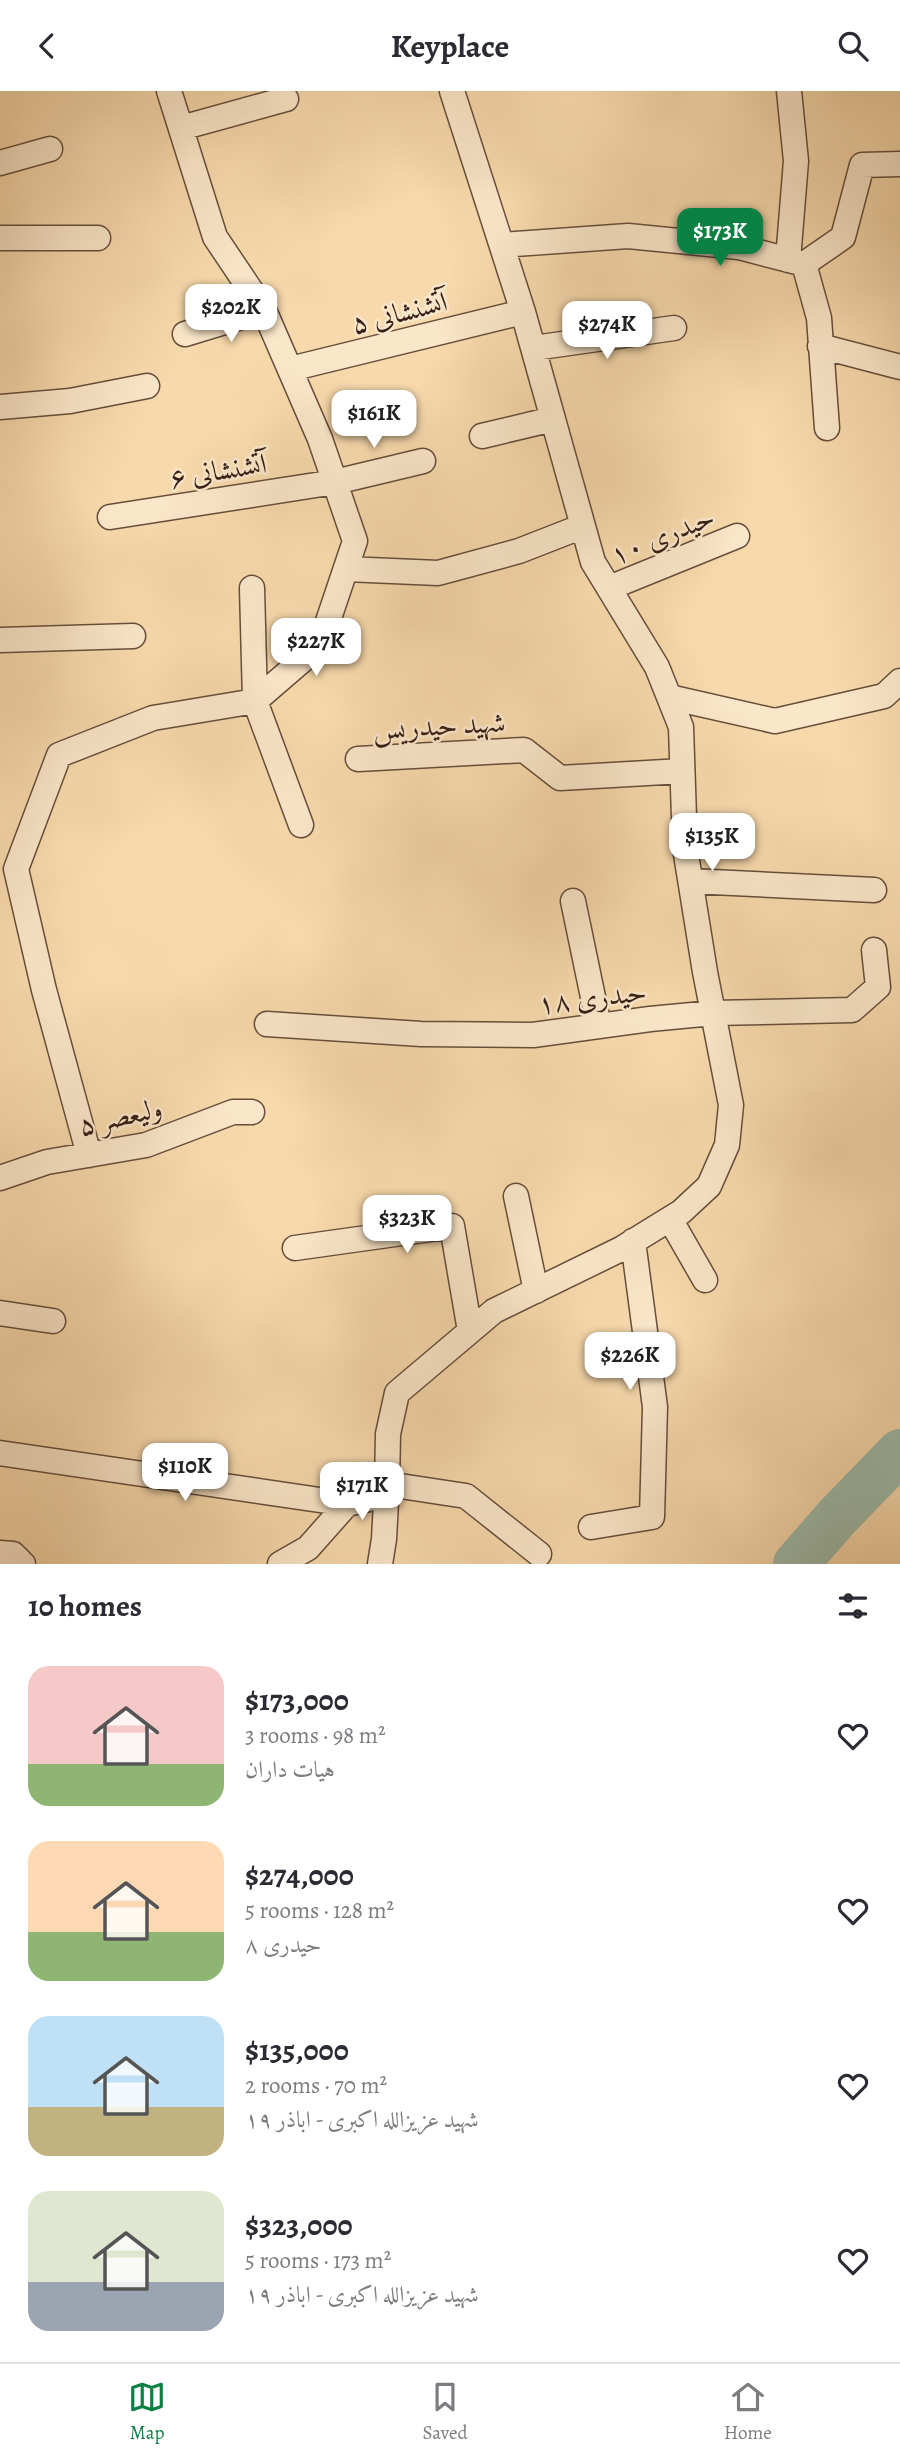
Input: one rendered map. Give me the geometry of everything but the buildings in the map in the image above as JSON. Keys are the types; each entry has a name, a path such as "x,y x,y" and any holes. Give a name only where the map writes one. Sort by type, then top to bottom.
{"street":[{"path":"89,1155 44,990 12,850 59,755 153,718 255,701 320,645 355,541 320,439 264,310 215,237 169,91"},
{"path":"280,1564 307,1548 367,1496 388,1434 397,1393 494,1311 633,1241 681,1212 709,1186 727,1145 731,1105 685,848 681,727 657,667 593,562 534,348 452,91"},
{"path":"789,91 796,161 796,262 819,318 827,428"},
{"path":"181,128 286,99"},
{"path":"0,163 50,149"},
{"path":"502,245 628,236 739,247 796,262 843,237 862,165 900,164"},
{"path":"0,238 98,238"},
{"path":"185,334 264,310"},
{"name":"آتشنشانی ۵","path":"289,369 523,312"},
{"path":"534,348 674,328"},
{"path":"820,346 900,367"},
{"path":"0,407 69,401 147,386"},
{"path":"482,436 553,419"},
{"name":"آتشنشانی ۶","path":"110,517 335,482 423,461"},
{"path":"346,569 438,573 519,551 583,526"},
{"name":"حیدری ۱۰","path":"609,588 737,536"},
{"path":"252,588 255,701 300,825"},
{"path":"0,640 133,636"},
{"path":"669,697 775,721 884,696 900,681"},
{"name":"شهید حیدریس","path":"358,759 524,750 560,778 682,771"},
{"path":"691,881 874,890"},
{"path":"573,901 599,1026"},
{"name":"حیدری ۱۸","path":"267,1024 421,1034 533,1035 713,1013 852,1010 878,987 874,950"},
{"name":"ولیعصر ۵","path":"0,1178 47,1162 146,1146 233,1112 252,1112"},
{"path":"516,1196 536,1290"},
{"path":"670,1219 705,1280"},
{"path":"295,1248 452,1226 470,1331"},
{"path":"591,1527 652,1517 655,1407 633,1241"},
{"path":"0,1313 53,1321"},
{"path":"0,1453 367,1496 466,1496 539,1554"},
{"path":"367,1496 384,1539 380,1564"},
{"path":"0,1553 13,1554 23,1564"}],"waterway":[{"path":"796,1564 900,1452"}]}
